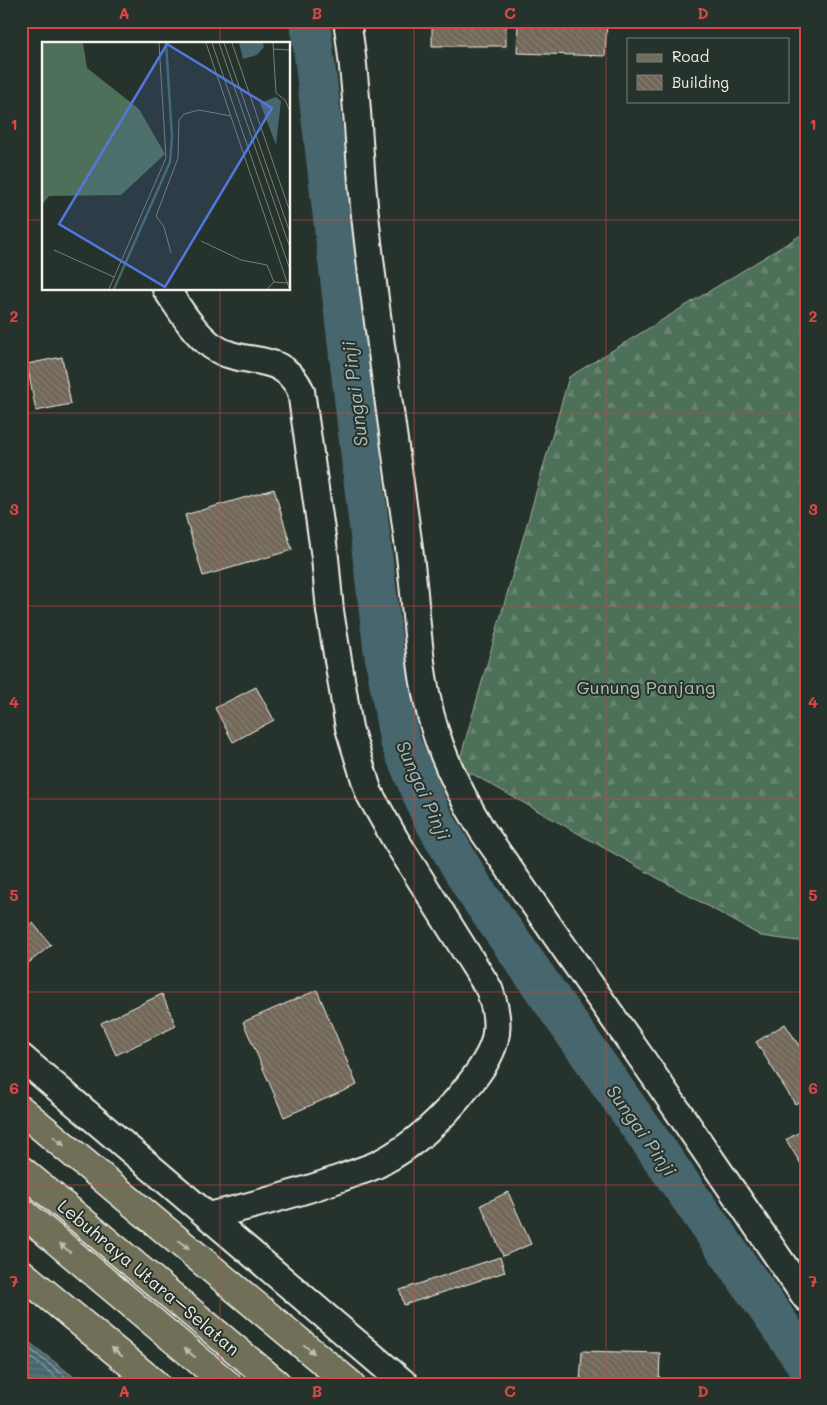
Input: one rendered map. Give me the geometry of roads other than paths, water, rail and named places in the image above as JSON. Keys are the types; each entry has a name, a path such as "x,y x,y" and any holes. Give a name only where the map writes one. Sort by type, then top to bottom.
{"main road":[{"path":"21,1110 350,1384"},
{"name":"Lebuhraya Utara–Selatan","path":"21,1170 277,1384"},
{"name":"Lebuhraya Utara–Selatan","path":"21,1211 227,1384"},
{"path":"21,1273 155,1384"}],"street":[{"path":"347,21 352,49 365,214 386,384 409,550 421,657 429,705 439,744 460,794 482,830 806,1298"},
{"path":"167,290 192,325 211,345 228,355 268,362 287,370 301,391 325,558 330,611 349,728 369,793 395,839 489,989 497,1009 497,1036 485,1064 450,1108 415,1141 380,1164 276,1200 209,1216"},
{"path":"21,1057 405,1384"}],"water":[{"path":"21,1336 83,1384 21,1384"}],"waterway":[{"name":"Sungai Pinji","path":"310,21 383,646 399,739 431,815 474,889 806,1363"}],"park label":[{"name":"Gunung Panjang","path":"646,687"}]}
